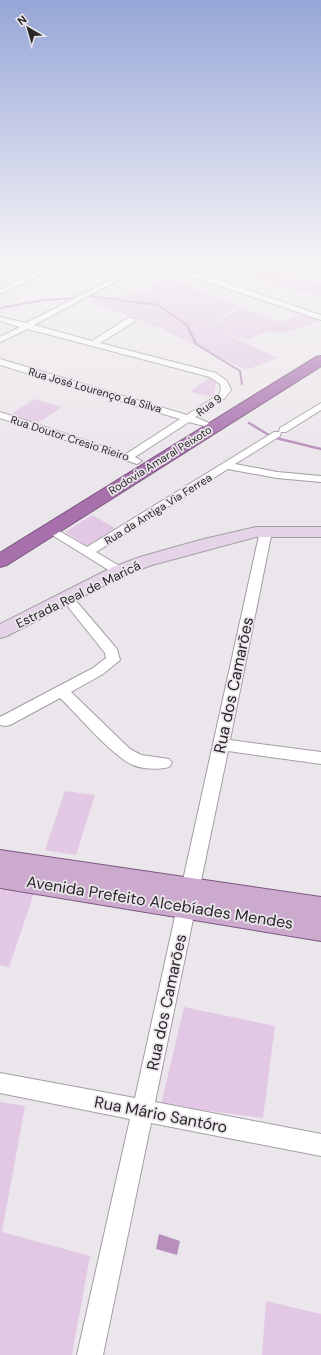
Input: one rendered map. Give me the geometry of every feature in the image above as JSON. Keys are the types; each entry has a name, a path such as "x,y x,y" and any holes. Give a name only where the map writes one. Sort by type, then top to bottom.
{"highway":[{"name":"Rodovia Amaral Peixoto","path":"0,549 134,459 197,420 321,352"},
{"name":"Rodovia Amaral Peixoto","path":"0,561 321,360"}],"main road":[{"name":"Estrada Real de Maricá","path":"0,632 119,571 244,534 266,531 321,532"},
{"name":"Avenida Prefeito Alcebíades Mendes","path":"0,861 189,898 321,928"},
{"name":"Avenida Prefeito Alcebíades Mendes","path":"0,876 189,898 321,910"}],"street":[{"path":"0,340 21,329"},
{"name":"Rua 9","path":"40,329 213,375 221,379 226,387 222,396 197,420"},
{"path":"94,343 116,329"},
{"name":"Rua José Lourenço da Silva","path":"0,362 197,420"},
{"name":"Rua da Antiga Via Ferrea","path":"88,552 321,406"},
{"name":"Rua Doutor Cresio Rieiro","path":"0,415 134,459"},
{"path":"227,466 277,475 321,479"},
{"path":"50,530 119,571"},
{"name":"Rua dos Camarões","path":"90,1355 189,898 266,531"},
{"path":"5,721 111,663 114,657 67,598"},
{"path":"62,691 125,753 138,761 164,763"},
{"path":"221,744 321,758"},
{"name":"Rua Mário Santóro","path":"0,1083 321,1145"}],"shaded area":[{"path":"162,329 295,329 280,334 269,331 246,340 218,330 278,358 246,370"},
{"path":"208,378 217,380 213,397 190,392"},
{"path":"34,399 62,407 38,423 10,415"},
{"path":"92,515 117,529 89,547 65,532"},
{"path":"65,791 95,795 76,855 45,850"},
{"path":"2,888 34,893 9,967 0,965 0,892"},
{"path":"184,1007 275,1026 263,1118 161,1105"},
{"path":"0,1102 25,1106 2,1232 90,1256 72,1355 0,1355"},
{"path":"159,1234 180,1241 177,1255 156,1249"},
{"path":"266,1301 321,1314 321,1355 262,1355"}],"waterway":[{"path":"189,329 196,344 240,371 242,384"},
{"path":"249,423 272,437 321,449"}]}
